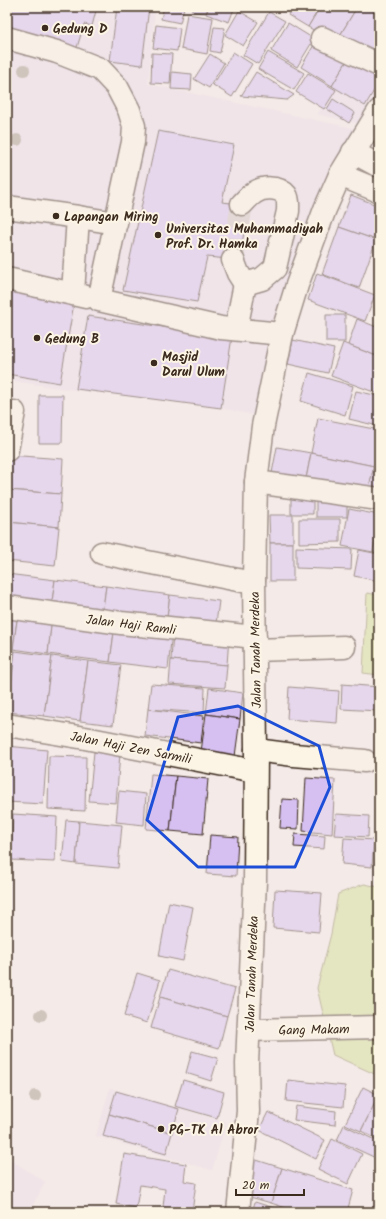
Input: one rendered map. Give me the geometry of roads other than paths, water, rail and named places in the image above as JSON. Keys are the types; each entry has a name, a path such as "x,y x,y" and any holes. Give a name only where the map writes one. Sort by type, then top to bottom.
{"street":[{"path":"7,38 57,52 100,69 117,87 129,110 134,126 134,142 99,300"},
{"path":"322,38 379,65"},
{"name":"Jalan Tanah Merdeka","path":"238,1212 248,1111 247,1064 255,881 256,750 254,580 256,482 262,426 282,334 297,285 325,209 340,175 379,111"},
{"path":"354,152 379,166"},
{"path":"340,175 379,191"},
{"path":"242,204 254,192 264,188 277,189 285,194 288,202 288,211 275,268 262,279 245,284"},
{"path":"7,206 116,223"},
{"path":"73,293 78,217"},
{"path":"233,260 238,273 245,284 236,329"},
{"path":"7,279 222,328 282,334"},
{"path":"7,450 14,412"},
{"path":"256,482 379,499"},
{"path":"102,553 242,581 254,580"},
{"name":"Jalan Haji Ramli","path":"7,607 255,643 344,647"},
{"name":"Jalan Haji Zen Sarmili","path":"7,725 85,738 255,771"},
{"path":"256,750 365,761"},
{"name":"Gang Makam","path":"249,1030 379,1027"}],"tunnel":[{"path":"233,260 242,204"}],"place":[{"name":"Gedung D","path":"45,28"},
{"name":"Lapangan Miring","path":"56,216"},
{"name":"Universitas Muhammadiyah Prof. Dr. Hamka","path":"158,235"},
{"name":"Gedung B","path":"37,338"},
{"name":"Masjid Darul Ulum","path":"154,363"},
{"name":"PG-TK Al Abror","path":"161,1129"}]}
